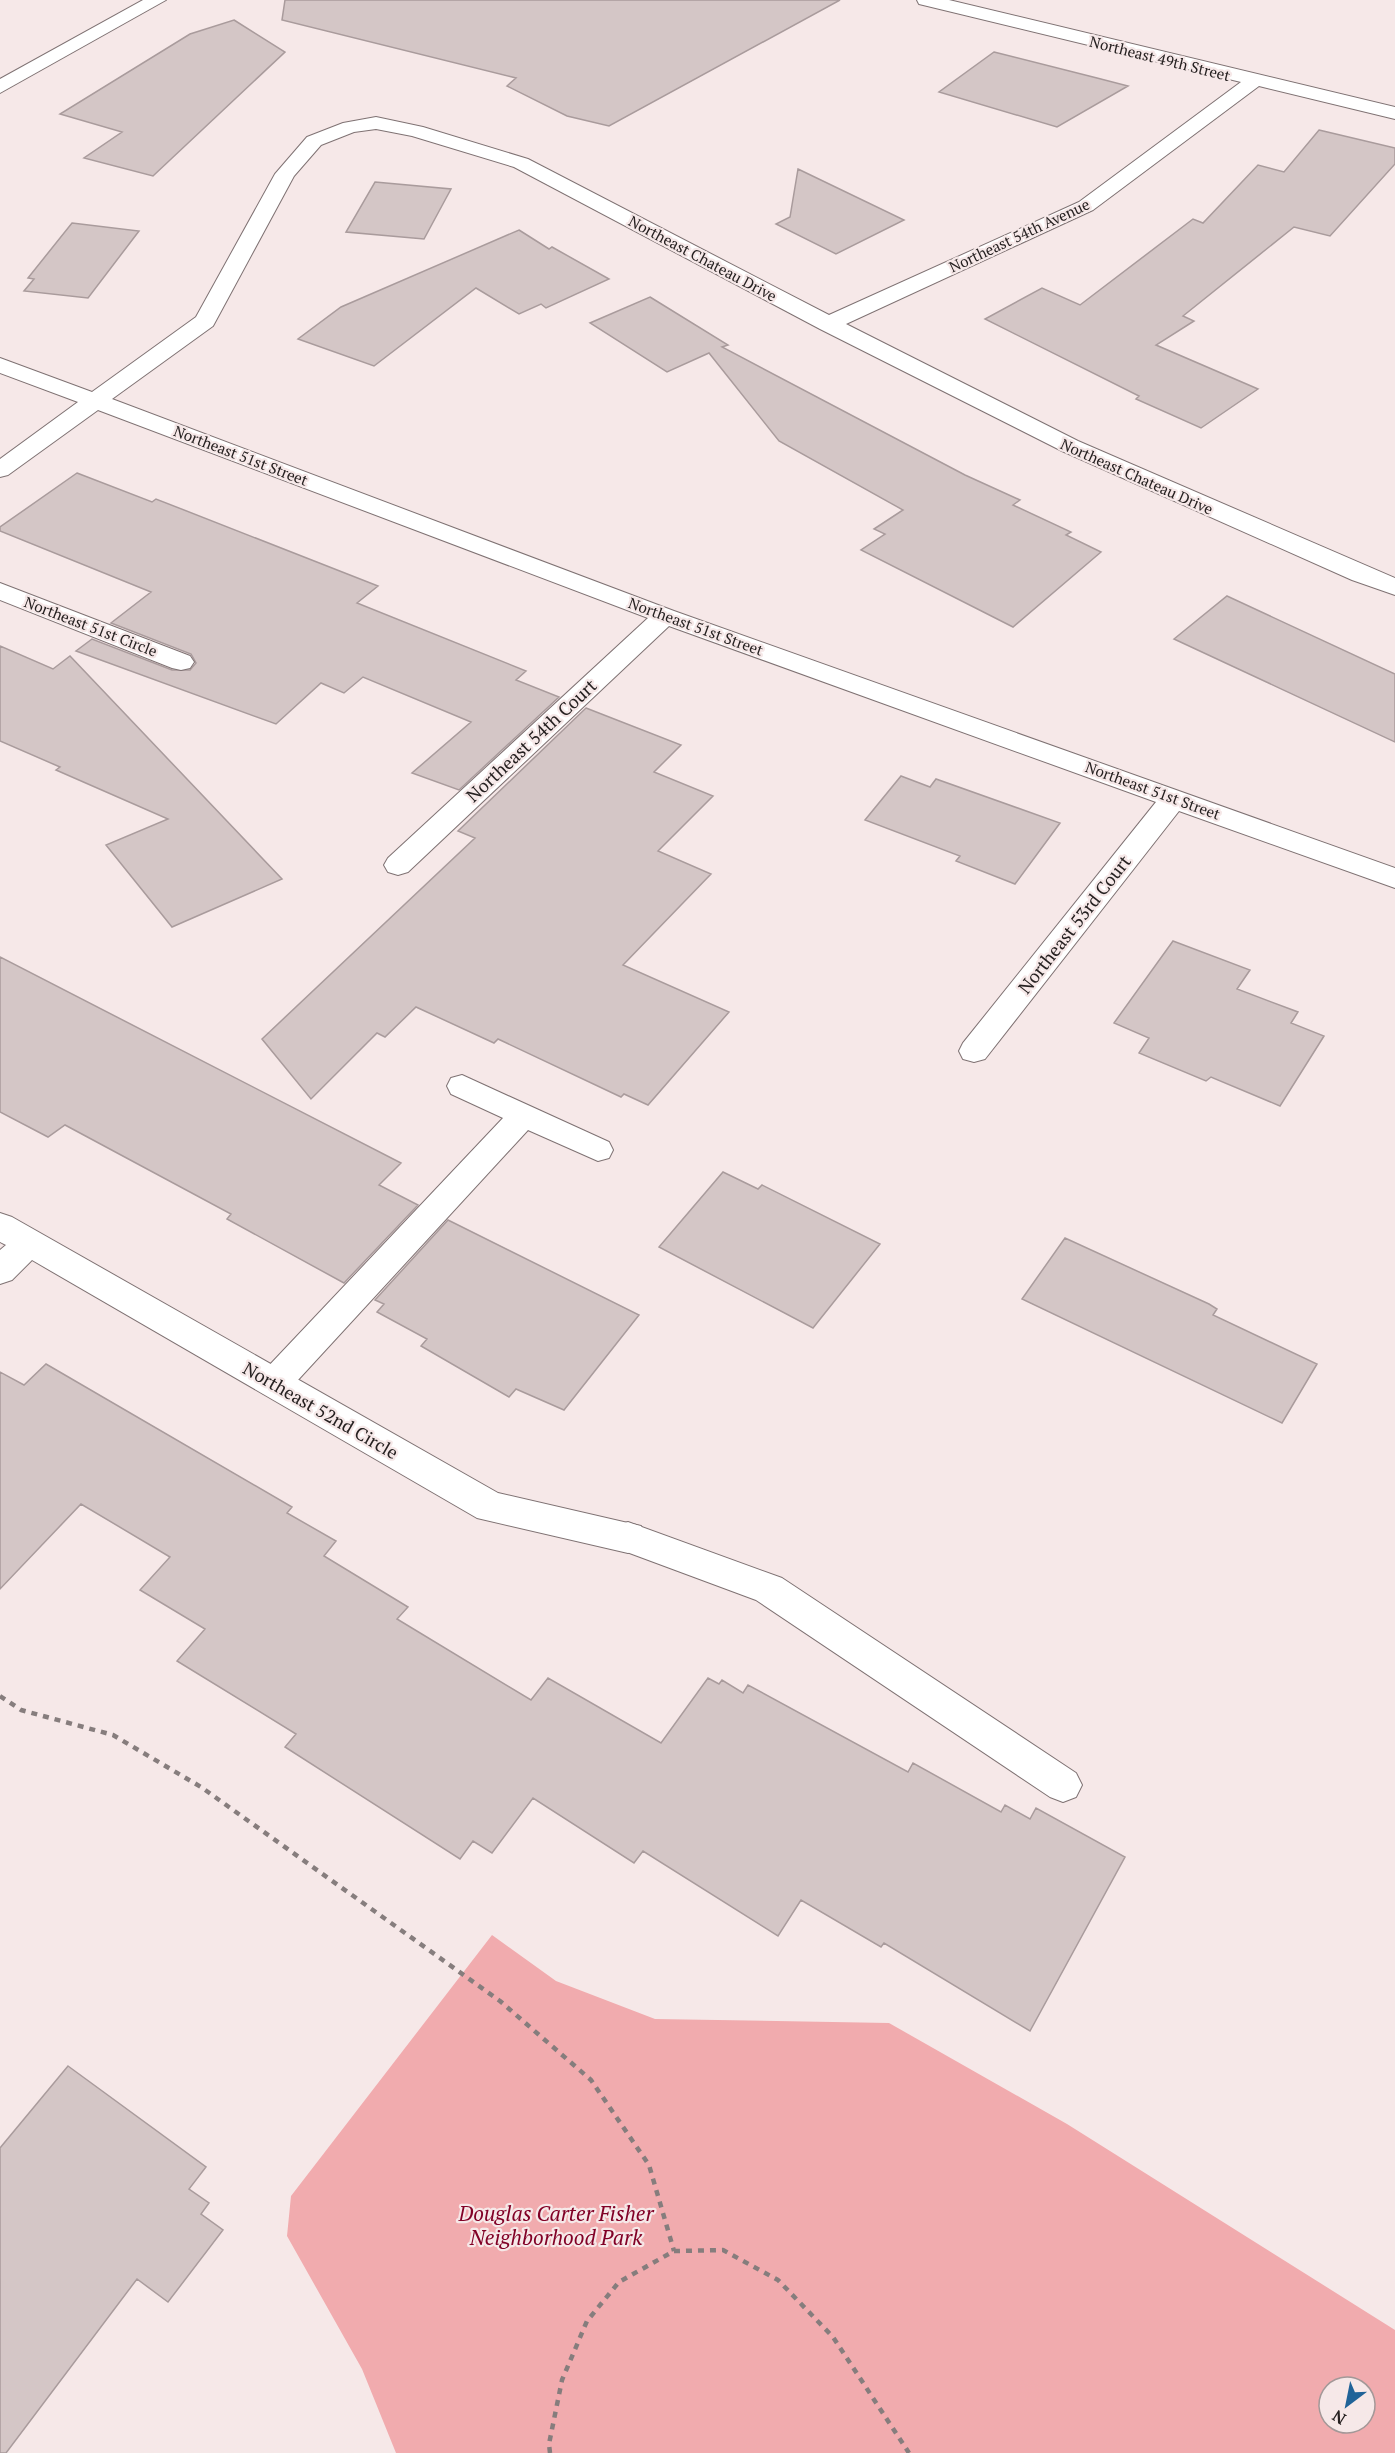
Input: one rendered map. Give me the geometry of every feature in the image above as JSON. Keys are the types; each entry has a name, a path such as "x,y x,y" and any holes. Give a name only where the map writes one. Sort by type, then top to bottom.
{"street":[{"path":"0,87 157,0"},
{"name":"Northeast 49th Street","path":"926,0 1254,81 1395,113"},
{"name":"Northeast 54th Avenue","path":"828,324 1086,206 1254,81"},
{"name":"Northeast Chateau Drive","path":"0,470 204,321 285,174 314,141 350,127 376,123 416,130 522,163 828,324 1070,446 1361,575 1395,587"},
{"name":"Northeast 51st Street","path":"0,365 665,616 1175,797 1395,878"},
{"name":"Northeast 51st Circle","path":"0,591 181,662"},
{"name":"Northeast 54th Court","path":"398,865 665,616"},
{"name":"Northeast 53rd Court","path":"974,1051 1175,797"},
{"name":"Northeast 52nd Circle","path":"0,1226 490,1507 628,1537"},
{"path":"0,1270 29,1243"}],"lane":[{"path":"462,1086 598,1150"},
{"path":"274,1383 524,1115"},
{"path":"628,1537 769,1589 1063,1785"}],"path":[{"path":"0,1696 21,1710 113,1735 201,1787 500,2001 591,2080 649,2164 674,2250"},
{"path":"550,2453 549,2444 562,2380 587,2321 619,2282 674,2250 723,2250 778,2280 833,2337 909,2453"}],"green space":[{"name":"Douglas Carter Fisher Neighborhood Park","path":"492,1935 556,1981 655,2019 889,2023 1067,2124 1395,2330 1395,2453 396,2453 362,2369 287,2236 291,2196"}],"building":[{"path":"285,0 840,0 609,126 567,116 507,86 516,78 282,20"},
{"path":"234,20 285,52 153,176 84,158 122,132 60,114 190,34"},
{"path":"994,52 1128,86 1057,127 939,92"},
{"path":"1319,130 1395,148 1395,164 1330,236 1294,227 1183,316 1194,321 1156,345 1258,389 1201,428 1136,399 1139,396 985,319 1042,288 1080,305 1193,219 1203,223 1258,165 1284,172"},
{"path":"798,169 904,220 836,254 776,224 790,217"},
{"path":"375,182 451,189 424,239 346,232"},
{"path":"72,223 139,231 88,298 24,291 34,279 28,278"},
{"path":"519,230 549,249 552,247 609,279 546,308 541,304 519,314 476,288 374,366 298,339 341,307"},
{"path":"650,297 728,345 722,347 965,475 1020,500 1013,505 1071,532 1066,535 1101,552 1013,627 861,550 885,534 874,529 903,510 779,441 709,353 667,372 590,323"},
{"path":"77,473 152,502 156,499 378,586 357,603 526,671 516,680 559,697 459,790 412,773 471,722 363,677 344,693 321,683 276,724 76,651 92,639 172,670 190,670 196,663 191,654 111,623 151,592 0,531 0,527"},
{"path":"1227,596 1395,674 1395,742 1174,639"},
{"path":"0,646 53,669 70,656 282,879 172,927 106,845 168,819 56,770 60,767 0,741"},
{"path":"586,708 681,745 654,772 713,796 658,851 711,874 623,965 729,1012 648,1105 624,1094 621,1097 498,1039 494,1043 416,1007 385,1037 377,1033 311,1099 262,1039 475,838 458,831"},
{"path":"901,776 930,787 936,779 1060,823 1015,884 956,861 960,856 865,820"},
{"path":"1173,941 1250,970 1237,989 1298,1012 1291,1023 1324,1036 1280,1106 1211,1077 1206,1081 1139,1053 1149,1038 1114,1023"},
{"path":"0,957 401,1163 379,1185 418,1205 344,1283 227,1219 231,1214 65,1125 48,1137 0,1112"},
{"path":"723,1172 758,1189 762,1185 880,1244 813,1328 659,1247"},
{"path":"448,1220 639,1315 564,1410 516,1389 509,1397 421,1346 427,1339 377,1312 384,1304 375,1300"},
{"path":"1065,1238 1209,1304 1217,1309 1213,1315 1317,1364 1282,1423 1022,1299"},
{"path":"46,1364 292,1507 287,1513 336,1541 324,1556 408,1607 397,1619 531,1700 548,1678 661,1743 708,1678 719,1684 722,1680 743,1693 748,1685 908,1772 913,1763 1001,1812 1005,1805 1030,1819 1036,1808 1125,1857 1030,2031 884,1943 881,1947 801,1900 778,1936 643,1851 634,1863 533,1798 492,1853 473,1841 460,1859 285,1747 296,1734 177,1661 205,1629 140,1590 170,1557 81,1504 0,1589 0,1372 24,1385"},
{"path":"68,2066 206,2167 189,2189 209,2203 201,2214 223,2230 168,2302 137,2279 6,2453 0,2453 0,2148"}]}
